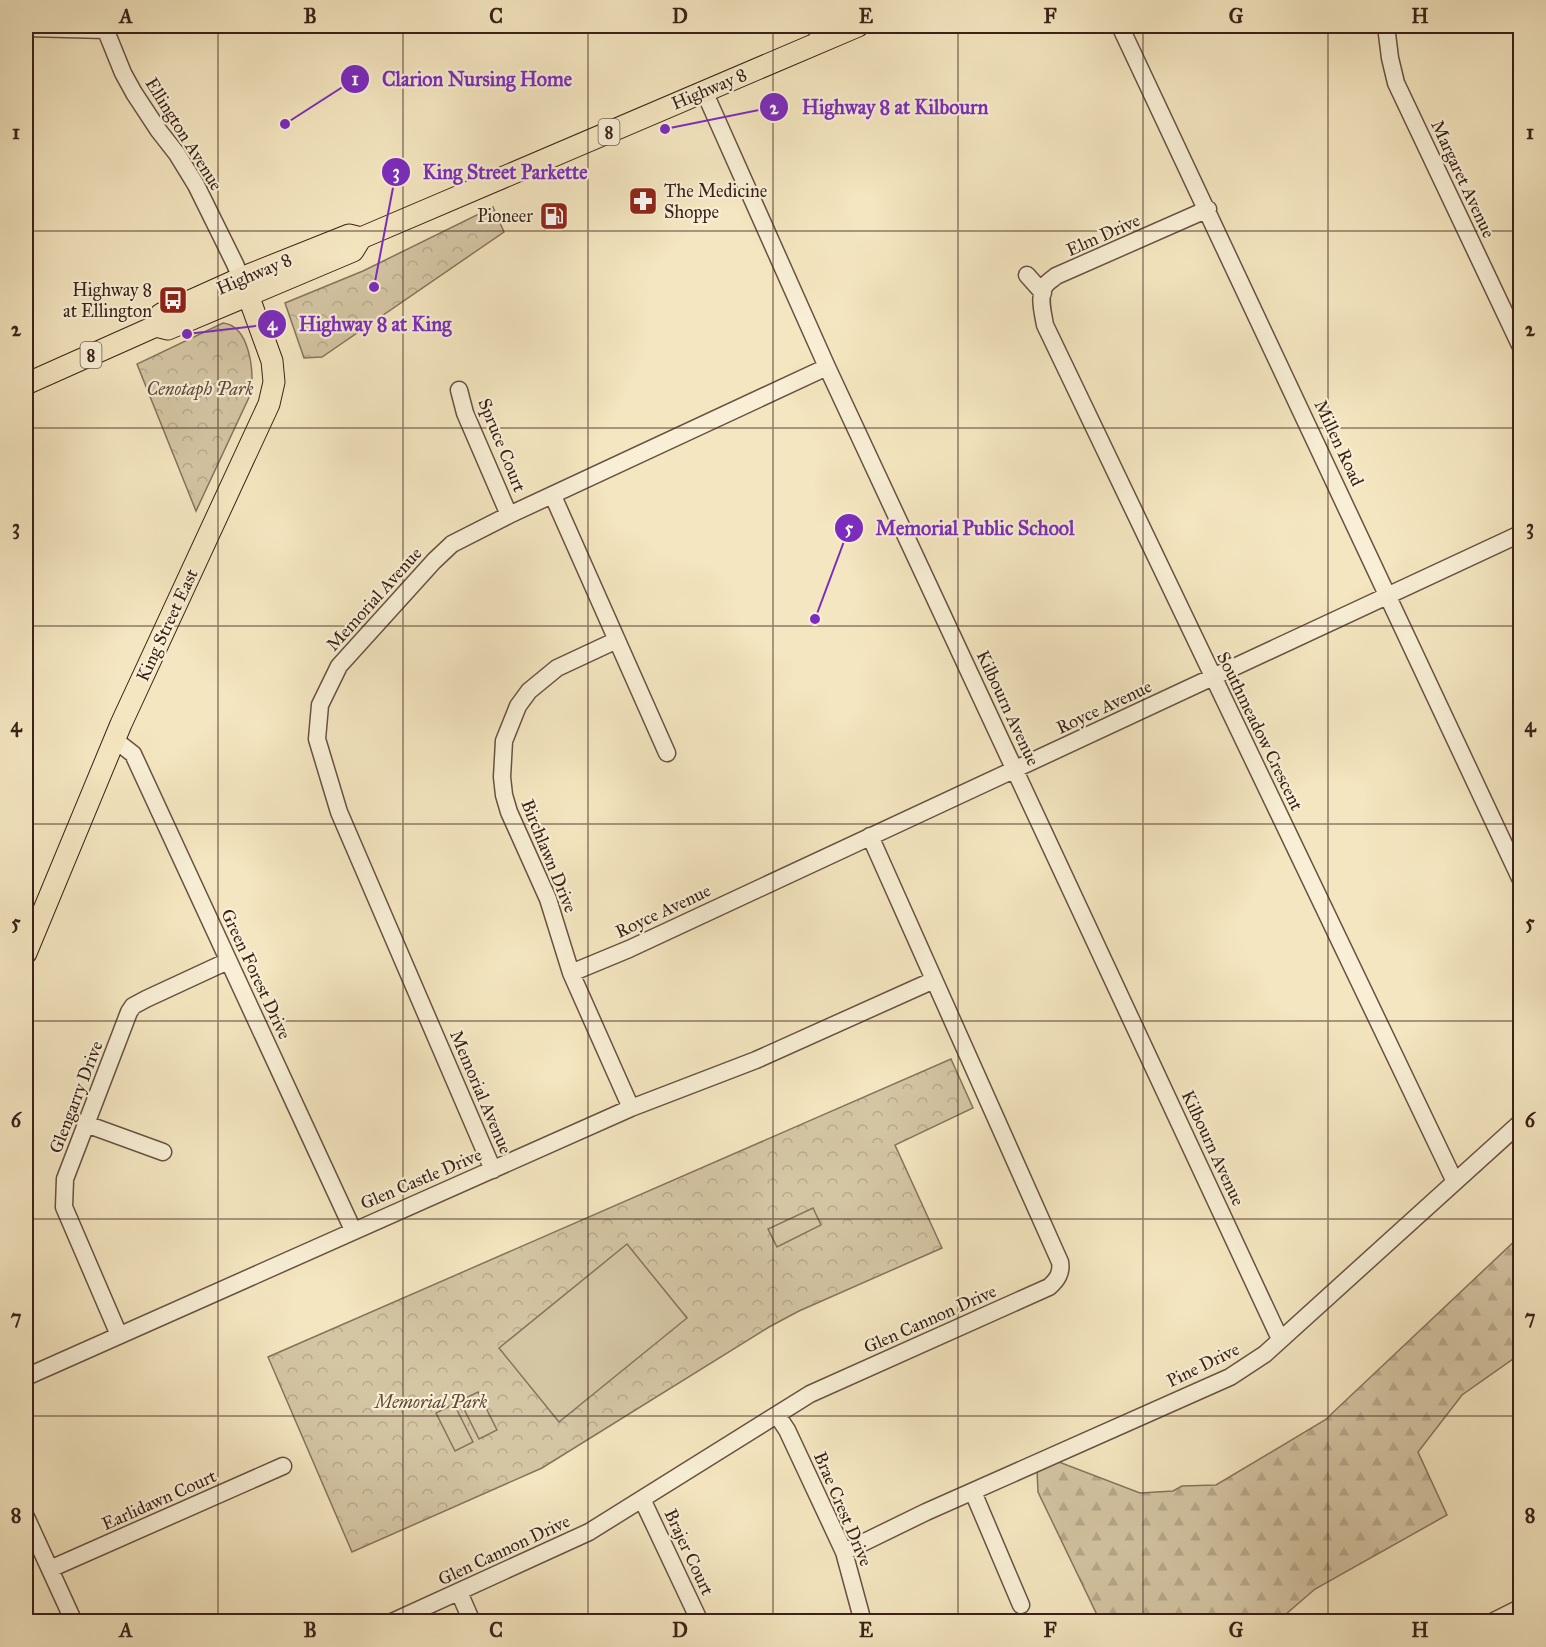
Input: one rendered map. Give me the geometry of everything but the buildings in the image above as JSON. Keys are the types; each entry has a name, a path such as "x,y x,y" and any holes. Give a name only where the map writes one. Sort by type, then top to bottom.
{"main road":[{"name":"Highway 8","path":"26,384 156,326 168,329 244,287 353,251 361,238 704,91 818,33 858,26"},
{"name":"King Street East","path":"26,953 121,724 269,404 274,382 272,361 244,287"}],"street":[{"name":"Millen Road","path":"1120,26 1521,878"},
{"name":"Margaret Avenue","path":"1386,26 1396,83 1521,345"},
{"path":"26,28 105,28"},
{"name":"Ellington Avenue","path":"105,28 134,93 196,185 236,264 244,287"},
{"name":"Kilbourn Avenue","path":"704,91 828,367 1280,1339"},
{"name":"Elm Drive","path":"1042,293 1044,286 1056,276 1208,209"},
{"path":"1027,275 1042,293"},
{"name":"Southmeadow Crescent","path":"1042,293 1045,325 1053,344 1455,1182"},
{"name":"Memorial Avenue","path":"493,1170 339,812 317,739 320,705 339,666 452,544 509,515 828,367"},
{"name":"Spruce Court","path":"459,390 465,413 509,515"},
{"path":"554,496 667,753"},
{"name":"Royce Avenue","path":"571,973 629,949 1521,534"},
{"name":"Birchlawn Drive","path":"617,640 557,668 529,691 518,706 504,741 502,758 504,795 548,898 571,973 631,1108"},
{"name":"Green Forest Drive","path":"115,740 133,754 353,1230"},
{"name":"Glen Cannon Drive","path":"392,1622 590,1532 810,1394 1049,1287 1057,1280 1061,1269 1056,1251 870,836"},
{"name":"Glengarry Drive","path":"119,1335 64,1207 65,1179 133,1006 228,961"},
{"name":"Glen Castle Drive","path":"26,1377 631,1108 756,1060 934,980"},
{"name":"Pine Drive","path":"844,1552 1230,1377 1265,1354 1521,1123"},
{"path":"86,1124 163,1152"},
{"name":"Brae Crest Drive","path":"777,1415 787,1430 844,1552 863,1622"},
{"name":"Earlidawn Court","path":"50,1569 283,1466"},
{"path":"973,1492 1021,1605"},
{"name":"Brajer Court","path":"642,1499 700,1622"},
{"path":"26,1517 74,1622"},
{"path":"459,1592 472,1622"},
{"path":"1492,1622 1521,1608"}],"green space":[{"path":"493,207 504,232 322,357 304,358 285,303 363,271"},
{"name":"Cenotaph Park","path":"223,323 232,326 245,341 251,362 251,393 196,511 137,364"},
{"name":"Memorial Park","path":"951,1059 973,1108 895,1145 942,1248 799,1311 769,1327 542,1468 352,1552 268,1357"},
{"path":"813,1208 821,1225 777,1247 768,1229"},
{"path":"1520,1236 1520,1354 1462,1395 1418,1452 1447,1515 1315,1589 1278,1621 1100,1621 1038,1492 1037,1470 1059,1462 1140,1493 1173,1491 1182,1486 1216,1485 1325,1420"},
{"path":"627,1244 687,1318 559,1422 499,1348"},
{"path":"478,1392 497,1430 479,1439 460,1401"},
{"path":"454,1404 473,1442 455,1451 436,1413"}],"place":[{"name":"Clarion Nursing Home","path":"285,124"},
{"name":"Highway 8 at Kilbourn","path":"665,129"},
{"name":"The Medicine Shoppe","path":"643,201"},
{"name":"Pioneer","path":"554,216"},
{"name":"King Street Parkette","path":"374,287"},
{"name":"Highway 8 at Ellington","path":"173,300"},
{"name":"Highway 8 at King","path":"187,334"},
{"name":"Memorial Public School","path":"815,619"}]}
